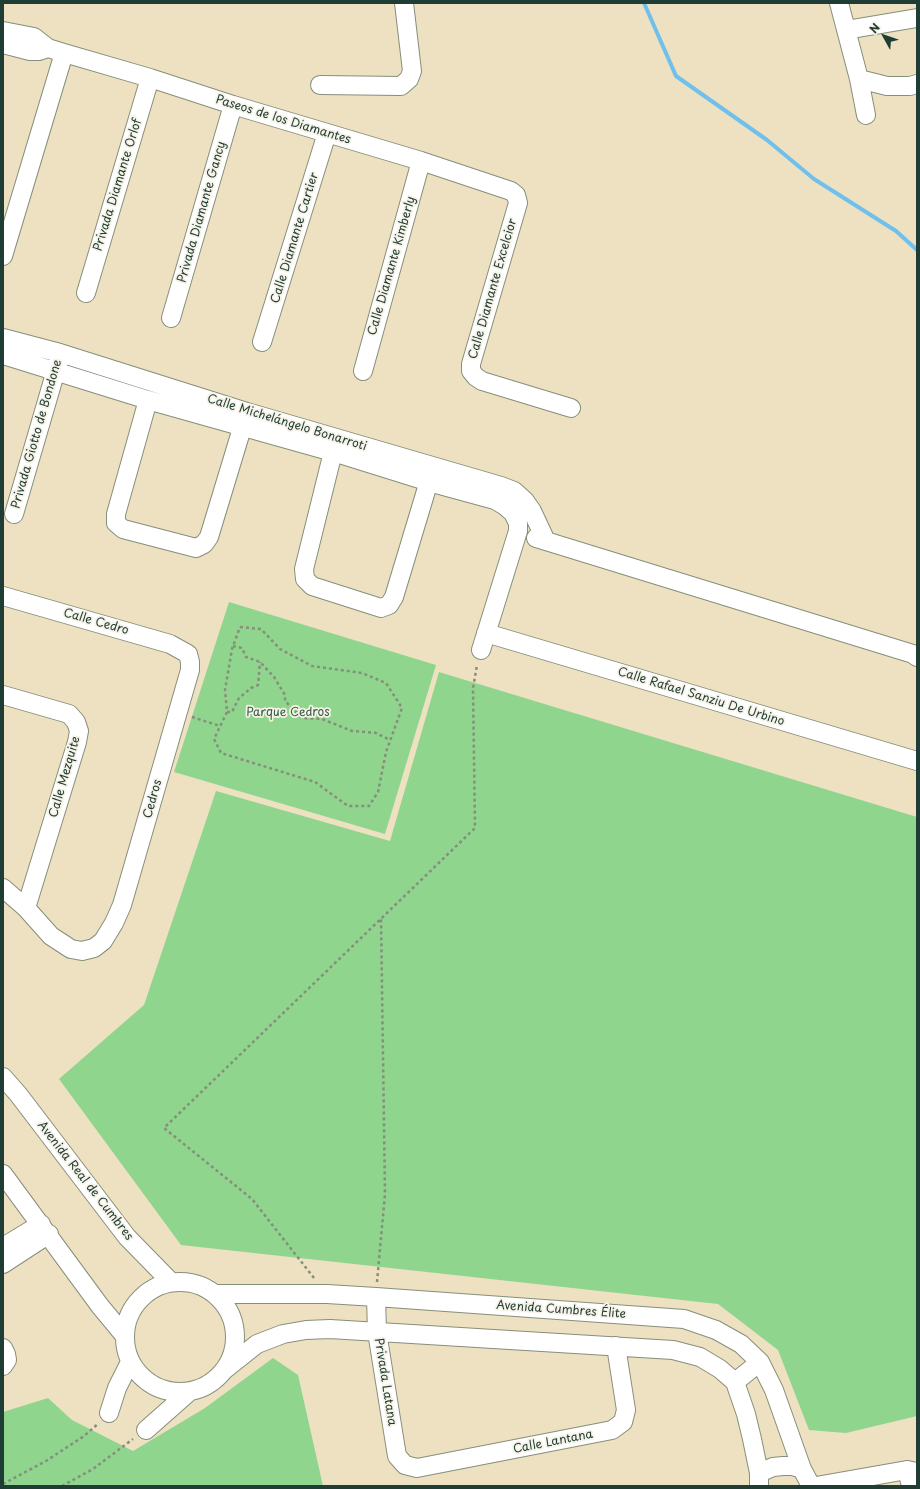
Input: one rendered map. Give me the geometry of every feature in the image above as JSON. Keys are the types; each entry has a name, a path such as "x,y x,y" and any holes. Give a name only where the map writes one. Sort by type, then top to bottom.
{"street":[{"path":"320,85 401,86 409,80 412,71 404,3"},
{"path":"839,3 859,79 866,115"},
{"path":"846,30 917,18"},
{"name":"Paseos de los Diamantes","path":"3,31 34,38 56,50 233,105 422,161 511,191 516,195"},
{"name":"Paseos de los Diamantes","path":"3,44 30,52 56,50"},
{"path":"3,256 56,50"},
{"name":"Privada Diamante Orlof","path":"86,292 150,78"},
{"path":"859,79 887,86 910,86 917,84"},
{"name":"Privada Diamante Gancy","path":"171,318 233,105"},
{"name":"Calle Diamante Cartier","path":"262,342 327,133"},
{"name":"Calle Diamante Kimberly","path":"363,371 422,161"},
{"name":"Calle Diamante Excelcior","path":"516,195 518,203 470,364 471,371 482,381 571,408"},
{"name":"Calle Michelángelo Bonarroti","path":"3,338 60,353 333,452 431,474 501,486 514,491 525,501 532,511 546,541"},
{"name":"Privada Giotto de Bondone","path":"14,514 60,353"},
{"name":"Calle Michelángelo Bonarroti","path":"3,355 148,400 245,419 431,474 495,500 505,506 513,514 518,523 518,532"},
{"path":"148,400 116,514 116,523 123,530 196,548 204,544 208,537 245,419"},
{"path":"333,452 304,569 305,579 312,586 381,608 389,605 394,597 431,474"},
{"path":"483,642 518,532 917,657"},
{"name":"Calle Cedro","path":"3,596 170,644 188,654"},
{"name":"Calle Rafael Sanziu De Urbino","path":"483,642 917,761"},
{"name":"Cedros","path":"26,908 51,936 71,949 82,951 94,948 104,941 122,905 190,670 188,654"},
{"name":"Calle Mezquite","path":"3,695 69,714 76,722 79,731 77,742 26,908"},
{"path":"3,888 26,908"},
{"name":"Avenida Real de Cumbres","path":"3,1077 18,1094 127,1238 171,1282"},
{"path":"3,1174 45,1229 88,1291 124,1335"},
{"path":"3,1247 45,1229"},
{"path":"3,1264 45,1229"},
{"path":"189,1392 172,1392 155,1387 140,1376 130,1362 124,1335 128,1316 138,1300 153,1288 171,1282 194,1283 215,1294 228,1310 235,1331 233,1352 223,1371"},
{"name":"Avenida Cumbres Élite","path":"215,1294 327,1294 684,1319 716,1330 742,1344 760,1362 774,1390 802,1469 811,1486"},
{"name":"Privada Latana","path":"376,1297 377,1332 397,1456 405,1464"},
{"path":"146,1430 189,1392 208,1384 258,1344 283,1334 306,1330 330,1329 616,1346 673,1350 700,1357 720,1369 735,1382 746,1414 759,1479 773,1467 792,1466 802,1469"},
{"name":"Calle Lantana","path":"405,1464 417,1468 612,1430 623,1422 626,1410 616,1346"},
{"path":"3,1348 7,1360 3,1366"},
{"path":"109,1413 117,1388 130,1362"},
{"path":"735,1382 760,1362"},
{"path":"816,1486 912,1477"},
{"path":"884,1486 912,1477"}],"path":[{"path":"240,627 261,629 280,649 312,666 362,673 386,683 402,708 386,752 378,792 369,806 348,806 315,782 221,753 214,738 227,712 225,690 233,646 240,627"},
{"path":"327,1294 252,1199 164,1128 475,828 473,688 483,642"},
{"path":"233,646 242,648 246,657 260,662 274,677 285,695 285,701 302,718 322,719 352,731 376,733 390,740"},
{"path":"227,712 232,712 239,698 251,688 258,685 260,662"},
{"path":"178,713 220,726"},
{"path":"376,1297 385,1194 381,918"},
{"path":"3,1484 46,1461 84,1436 109,1413"},
{"path":"62,1486 92,1469 146,1430"}],"green space":[{"name":"Parque Cedros","path":"229,602 436,665 385,834 174,772"},
{"path":"439,672 917,817 917,1416 846,1433 809,1430 778,1350 718,1304 181,1245 59,1079 144,1005 216,791 390,841"},
{"path":"273,1358 298,1375 323,1486 3,1486 3,1412 48,1398 72,1420 133,1451 205,1408"}],"waterway":[{"path":"644,3 676,76 767,140 814,179 896,231 917,250"}]}
